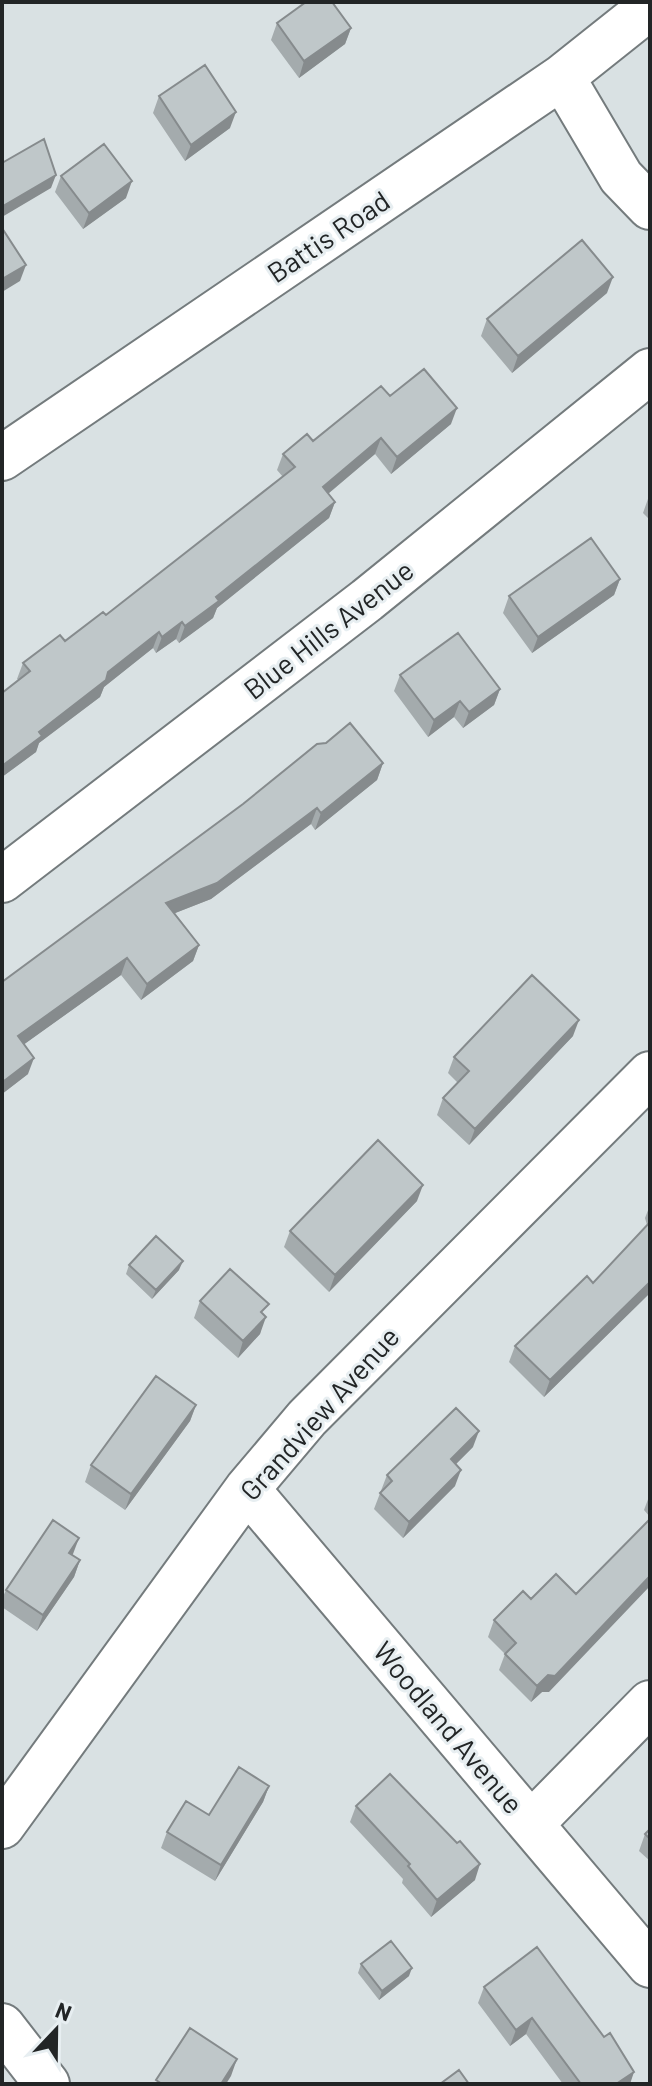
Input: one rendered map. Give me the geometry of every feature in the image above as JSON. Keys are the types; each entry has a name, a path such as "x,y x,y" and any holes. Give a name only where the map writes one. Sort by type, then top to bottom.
{"street":[{"name":"Battis Road","path":"2,458 562,77 650,7"},
{"path":"562,77 621,177 650,207"},
{"name":"Blue Hills Avenue","path":"2,880 367,600 650,371"},
{"name":"Grandview Avenue","path":"2,1826 247,1489 307,1418 650,1074"},
{"name":"Woodland Avenue","path":"247,1489 650,1965"},
{"path":"531,1824 650,1703"},
{"path":"2,2026 47,2084"}],"building":[{"path":"306,2 332,2 351,28 304,61 277,23"},
{"path":"205,65 236,112 191,145 159,96"},
{"path":"44,139 56,175 3,206 2,163"},
{"path":"104,144 132,181 89,213 61,176"},
{"path":"2,228 26,265 2,279"},
{"path":"582,240 613,277 518,356 487,319"},
{"path":"424,369 457,408 397,457 381,438 323,487 335,502 216,597 219,601 185,626 182,622 162,637 159,632 108,672 106,680 39,732 42,736 2,766 2,693 30,671 23,663 60,635 65,641 103,612 106,615 295,467 283,454 307,434 313,441 381,386 390,396"},
{"path":"591,538 620,579 538,637 509,596"},
{"path":"458,633 500,689 469,712 460,701 434,720 400,675"},
{"path":"350,723 383,763 321,813 317,808 217,883 166,903 199,945 147,984 127,958 18,1036 34,1058 4,1081 2,982 243,804 317,744 326,743"},
{"path":"532,975 579,1020 475,1129 443,1098 469,1071 454,1057"},
{"path":"378,1140 423,1185 335,1275 290,1231"},
{"path":"650,1222 650,1282 550,1380 515,1346 587,1276 593,1283"},
{"path":"156,1236 183,1261 156,1290 129,1265"},
{"path":"230,1269 269,1304 261,1312 266,1317 243,1341 200,1301"},
{"path":"156,1376 196,1405 131,1494 91,1465"},
{"path":"456,1408 479,1431 451,1459 461,1470 409,1522 380,1493 392,1481 387,1475"},
{"path":"650,1519 650,1576 555,1676 548,1675 537,1686 505,1654 516,1643 494,1620 523,1591 531,1599 556,1574 576,1594"},
{"path":"53,1520 79,1538 69,1553 80,1560 43,1615 6,1590"},
{"path":"239,1767 269,1786 221,1865 167,1832 186,1801 209,1815"},
{"path":"390,1774 480,1864 437,1900 408,1866 410,1864 356,1806"},
{"path":"391,1941 412,1968 382,1991 361,1964"},
{"path":"537,1947 604,2037 610,2033 634,2072 616,2084 581,2084 532,2018 516,2030 484,1987"},
{"path":"190,2028 237,2059 221,2084 162,2084 156,2080"},
{"path":"459,2070 469,2084 440,2084"}]}
